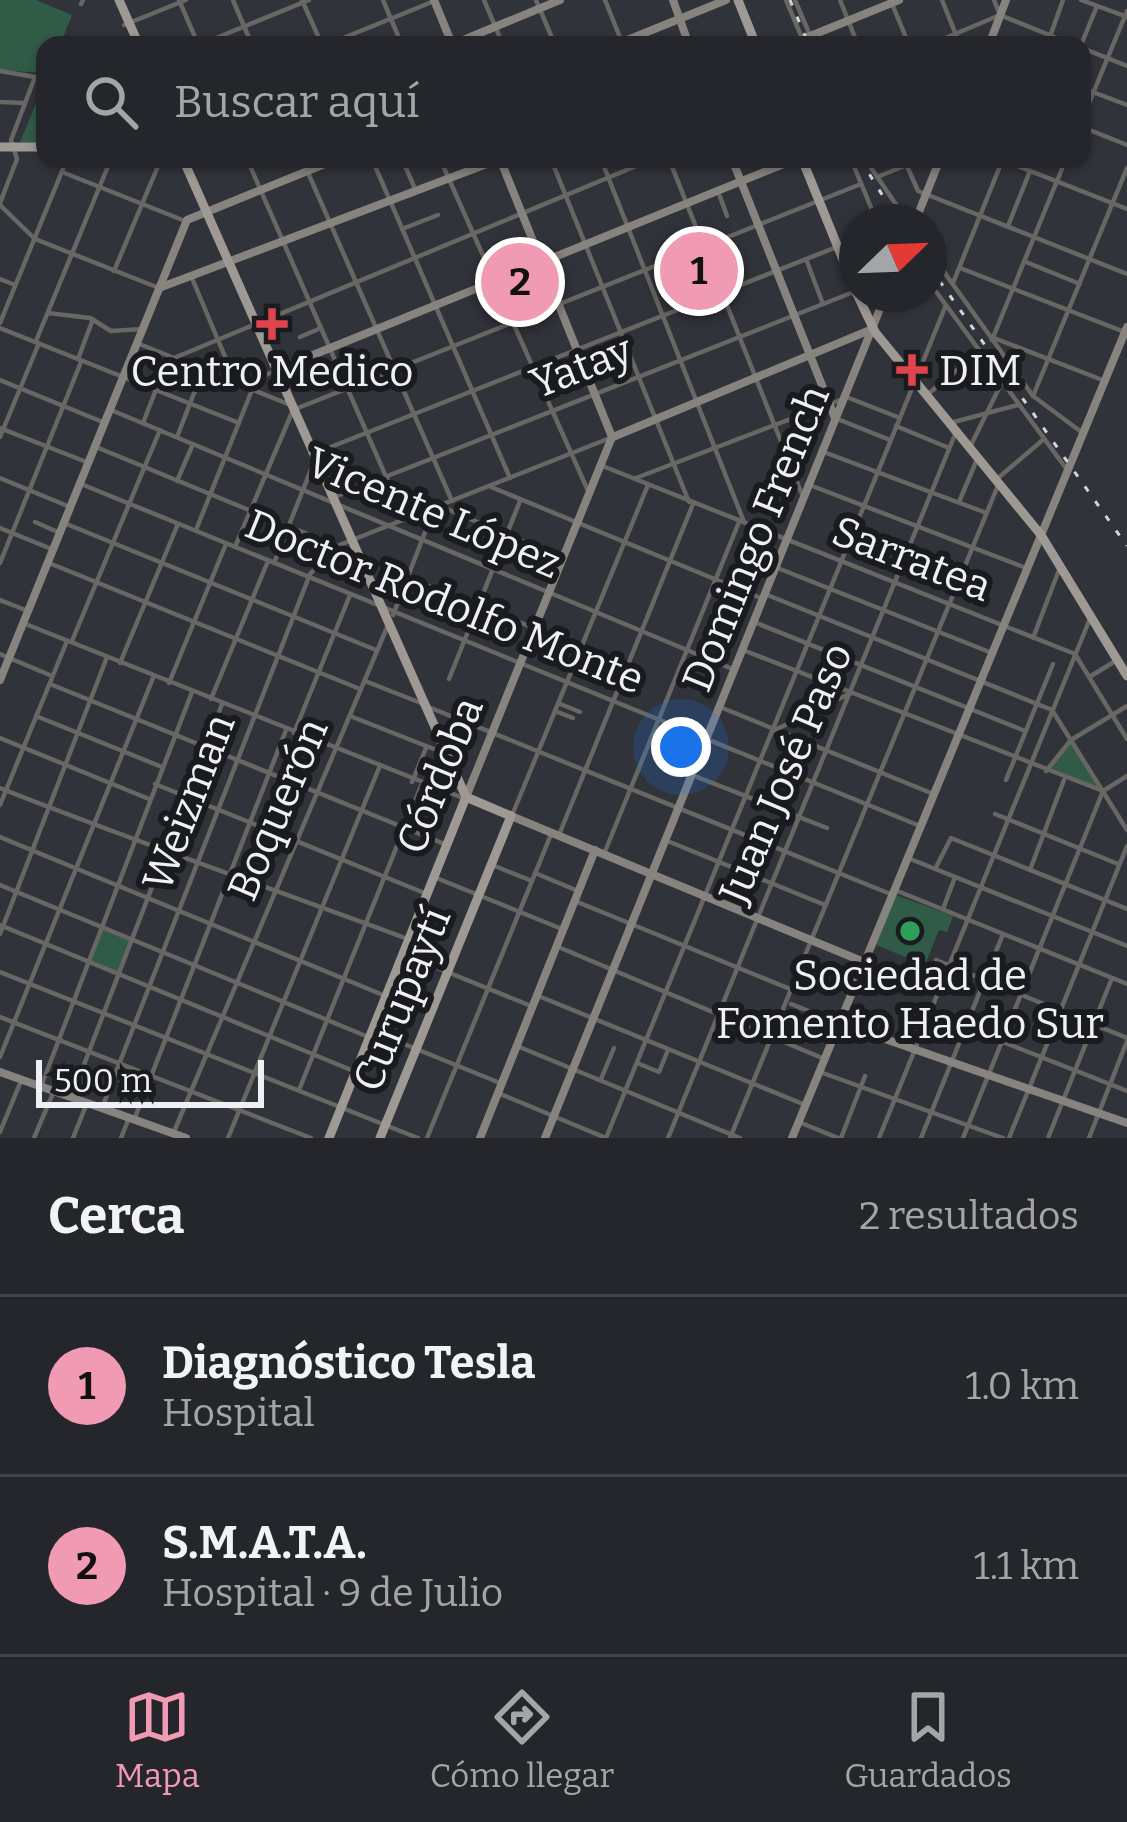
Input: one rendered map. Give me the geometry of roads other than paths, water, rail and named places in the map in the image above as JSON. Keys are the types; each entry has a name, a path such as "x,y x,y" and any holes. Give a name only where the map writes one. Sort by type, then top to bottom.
{"main road":[{"path":"116,0 132,36"},
{"path":"738,0 752,36"},
{"path":"0,150 36,150"},
{"path":"190,168 466,797"},
{"path":"803,168 839,252"},
{"path":"865,312 872,328 1041,535 1127,676"},
{"path":"426,706 466,797 512,816"},
{"name":"Córdoba","path":"329,1138 466,797"},
{"name":"Curupaytí","path":"380,1138 512,816"}],"street":[{"path":"232,0 248,36"},
{"path":"383,0 398,36"},
{"path":"347,36 435,0 449,36"},
{"path":"484,0 499,36"},
{"path":"474,36 538,4 560,0"},
{"path":"605,0 617,36"},
{"path":"673,0 686,36"},
{"path":"639,36 726,0"},
{"path":"785,0 806,36"},
{"path":"795,0 807,36"},
{"path":"839,0 854,36"},
{"path":"942,0 956,34"},
{"path":"994,0 1000,15 1050,36 1063,0"},
{"path":"992,36 1006,0"},
{"path":"1081,0 1126,15 1091,100"},
{"path":"127,24 181,1 195,36"},
{"path":"220,36 305,1 320,36"},
{"path":"815,36 894,1 906,36"},
{"path":"538,4 551,36"},
{"path":"1084,36 1097,6"},
{"path":"951,36 1000,15"},
{"path":"1091,51 1127,66"},
{"path":"0,71 34,75 11,140 16,149 0,204 34,239 159,289 477,168"},
{"path":"1091,91 1127,105"},
{"path":"0,102 26,103"},
{"path":"1091,128 1127,145"},
{"path":"64,168 0,325 239,424"},
{"path":"0,437 107,168"},
{"path":"114,271 156,168"},
{"path":"251,168 405,520"},
{"path":"306,168 452,501"},
{"path":"0,680 4,656 49,563 187,220 315,168"},
{"path":"376,168 510,478"},
{"path":"406,168 416,191"},
{"path":"444,168 589,493"},
{"path":"504,168 611,437 808,359 872,328"},
{"path":"427,1138 533,877 586,772 691,503 555,168"},
{"path":"480,1138 576,896 631,790 741,523 716,447 605,168"},
{"path":"143,423 172,357 632,168"},
{"path":"672,168 803,497"},
{"path":"735,168 826,405 835,418 890,440"},
{"path":"240,385 776,168"},
{"path":"855,168 869,204"},
{"path":"871,168 898,204"},
{"path":"877,178 894,168"},
{"path":"907,168 916,189 926,194 1127,274"},
{"path":"921,204 936,168"},
{"path":"953,284 999,168"},
{"path":"1023,168 1127,209"},
{"path":"993,339 1063,168"},
{"path":"1033,396 1127,168"},
{"path":"1008,226 1030,171"},
{"path":"62,172 187,220"},
{"path":"137,343 294,407 861,184"},
{"path":"718,190 728,216"},
{"path":"402,229 438,215"},
{"path":"211,699 316,455 837,247"},
{"path":"806,259 823,304"},
{"path":"1025,262 1080,284"},
{"path":"793,1138 1126,331 960,268"},
{"path":"947,276 1033,396 1084,434"},
{"path":"193,278 240,385"},
{"path":"0,279 15,285"},
{"name":"Yatay","path":"335,500 433,457 839,299"},
{"path":"947,306 1068,471"},
{"name":"Domingo French","path":"545,1138 879,312"},
{"path":"0,885 285,1004 457,1065 554,1117 607,1138 943,312"},
{"path":"48,313 93,319 111,332 143,329"},
{"path":"0,563 93,319"},
{"path":"300,337 321,328"},
{"path":"993,339 1105,381"},
{"path":"927,395 980,352"},
{"path":"177,437 203,370"},
{"path":"0,380 106,423"},
{"path":"959,502 986,414 1002,382"},
{"path":"196,531 252,390"},
{"path":"635,480 844,397 899,418"},
{"path":"953,427 1018,405"},
{"path":"235,547 294,407"},
{"name":"Vicente López","path":"111,410 734,670"},
{"path":"896,426 949,448"},
{"name":"Juan José Paso","path":"668,1138 830,752 949,448 953,427"},
{"path":"2,429 89,463"},
{"path":"0,805 160,430"},
{"name":"Weizman","path":"102,1108 308,577 337,546 611,437"},
{"name":"Córdoba","path":"466,797 611,437"},
{"path":"731,1136 998,482 1044,439"},
{"path":"177,481 193,444"},
{"path":"95,447 249,510"},
{"path":"821,451 986,513"},
{"name":"Sarratea","path":"600,465 1075,654"},
{"path":"0,478 70,506"},
{"name":"Doctor Rodolfo Monte","path":"81,484 388,614 921,826"},
{"path":"807,484 1027,568"},
{"name":"Curupaytí","path":"512,816 648,485"},
{"path":"490,486 715,581 820,616 1052,710 1127,830"},
{"path":"449,679 520,501"},
{"path":"437,507 562,558"},
{"name":"Boquerón","path":"166,1134 191,1092 350,716 388,614 437,507"},
{"path":"35,522 114,542 376,650"},
{"path":"120,663 178,524"},
{"path":"288,526 337,546"},
{"path":"0,528 53,550"},
{"path":"169,682 226,544"},
{"path":"49,563 360,689"},
{"path":"776,567 992,653"},
{"path":"1033,638 1061,567"},
{"path":"408,578 534,628"},
{"path":"121,1138 196,965 268,773 319,673 350,595"},
{"path":"0,600 28,611"},
{"path":"879,1138 1091,617"},
{"path":"754,622 1025,731"},
{"path":"23,623 421,786 457,800 466,797"},
{"path":"742,650 1103,791"},
{"path":"1075,654 1127,739"},
{"path":"4,656 52,676"},
{"path":"0,934 107,657"},
{"path":"1090,677 1117,660"},
{"path":"1006,780 1053,664"},
{"path":"0,1057 154,676"},
{"path":"364,680 785,852 943,909 1127,984"},
{"path":"50,684 447,845"},
{"path":"40,1087 192,692"},
{"path":"775,730 852,693"},
{"path":"71,1097 222,704"},
{"path":"1046,771 1071,740 1127,706"},
{"path":"557,707 580,712"},
{"path":"557,707 573,718"},
{"path":"720,707 934,794"},
{"path":"36,716 162,766"},
{"path":"350,716 444,753"},
{"path":"0,738 149,799"},
{"path":"412,782 426,747"},
{"path":"228,1138 379,768"},
{"path":"692,775 826,828"},
{"path":"963,1138 1103,791 1127,776"},
{"path":"1030,870 1065,779"},
{"path":"155,784 427,894"},
{"path":"299,1090 421,786"},
{"path":"3,789 133,842 231,871 409,939"},
{"path":"995,814 1120,865"},
{"path":"512,816 864,962"},
{"path":"0,837 386,997"},
{"path":"935,869 949,838 1127,909"},
{"path":"665,840 825,905"},
{"path":"820,1072 1006,1138 1127,846"},
{"path":"908,858 1127,946"},
{"path":"491,865 533,877 790,989"},
{"path":"434,877 563,930"},
{"path":"943,909 955,878"},
{"path":"2,926 356,1072"},
{"path":"921,1138 1003,934"},
{"path":"556,946 825,1059"},
{"path":"403,954 532,1006"},
{"path":"936,960 1127,1040 1089,1138"},
{"path":"0,972 418,1138"},
{"path":"1048,1138 1112,978"},
{"path":"536,995 806,1106"},
{"path":"791,1004 1127,1123"},
{"path":"917,1008 1127,1091"},
{"path":"0,1017 311,1138"},
{"path":"517,1046 740,1138"},
{"path":"601,1079 614,1048"},
{"path":"637,1063 659,1072 668,1050"},
{"path":"0,1072 186,1138"},
{"path":"800,1122 840,1138 865,1076"},
{"path":"0,1132 21,1080"},
{"path":"34,1138 54,1091"},
{"path":"73,1138 87,1102"}],"railway":[{"path":"790,0 805,36"},
{"path":"866,168 888,204"},
{"path":"947,291 1127,546"}],"place":[{"name":"Diagnóstico Tesla","path":"699,271"},
{"name":"S.M.A.T.A.","path":"520,282"},
{"name":"Centro Medico","path":"272,324"},
{"name":"DIM","path":"912,370"},
{"name":"Sociedad de Fomento Haedo Sur","path":"910,931"}]}
